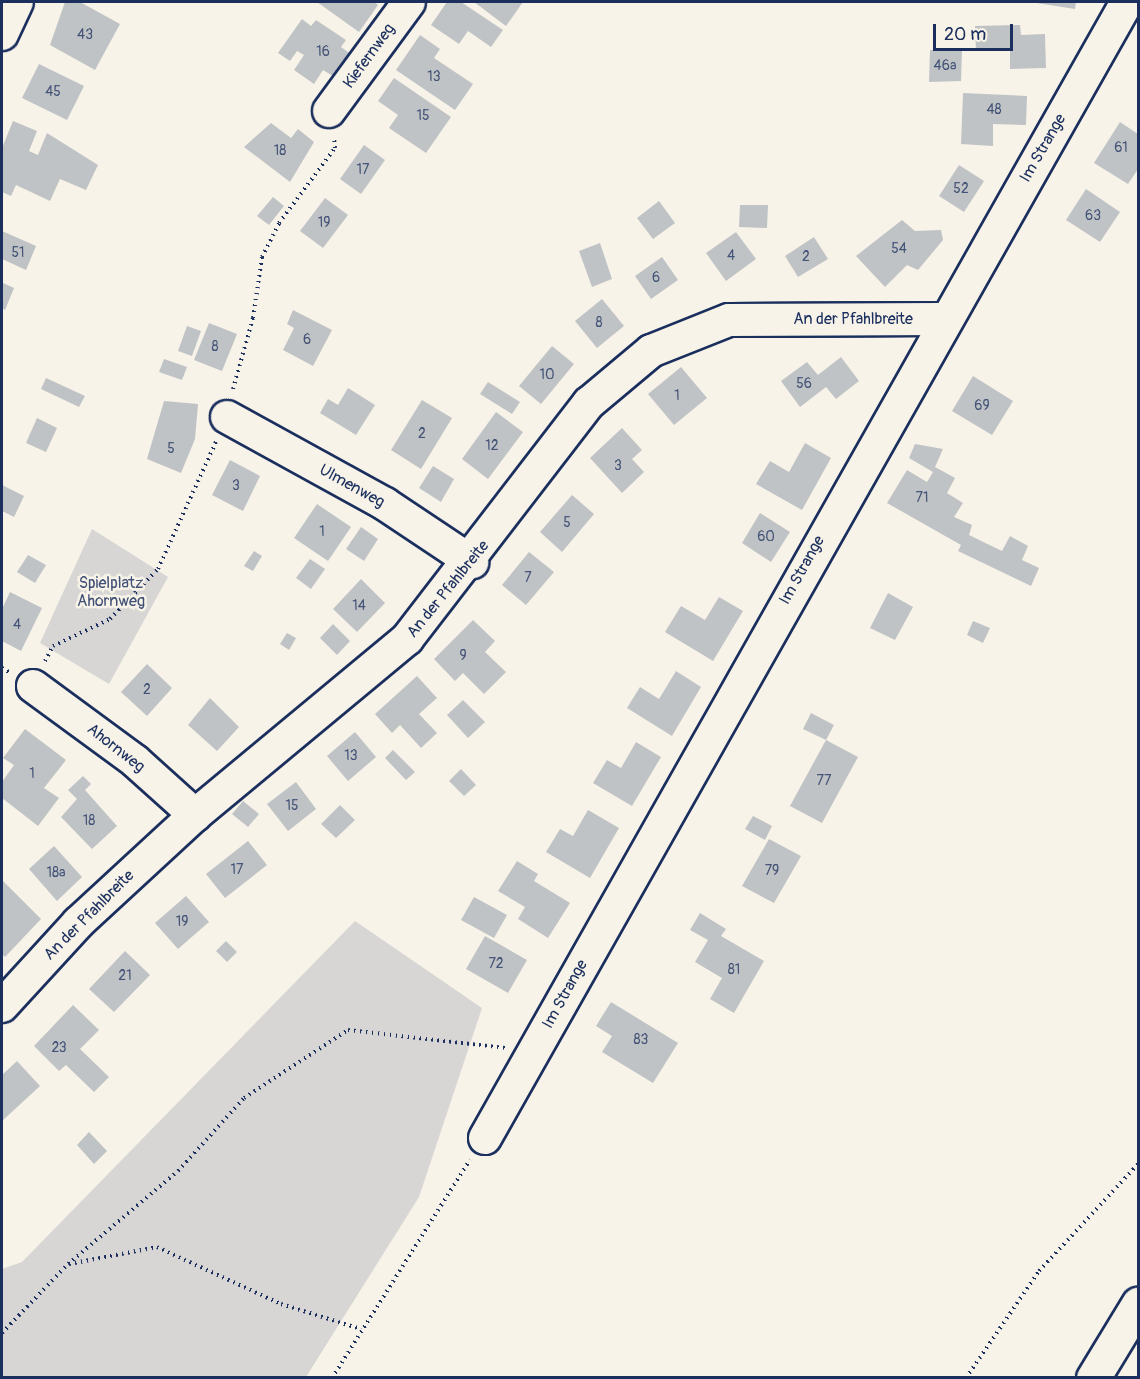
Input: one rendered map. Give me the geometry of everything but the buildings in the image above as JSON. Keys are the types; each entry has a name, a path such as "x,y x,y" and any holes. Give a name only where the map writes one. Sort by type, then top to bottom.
{"highway":[{"path":"1094,1377 1138,1304"}],"street":[{"path":"2,34 17,2"},
{"name":"Kiefernweg","path":"330,111 409,2"},
{"name":"Im Strange","path":"485,1138 943,319 1130,6"},
{"name":"An der Pfahlbreite","path":"2,1006 78,923 195,815 407,639 472,562 589,403 651,351 729,320 943,319"},
{"name":"Ulmenweg","path":"227,417 386,504 472,562"},
{"name":"Ahornweg","path":"33,686 135,761 195,815"}],"path":[{"path":"2,668 33,686 53,646 110,619 158,569 227,417 254,318 262,257 279,223 335,148 330,111"},
{"path":"2,1333 68,1264 178,1171 244,1098 348,1030 533,1051"},
{"path":"332,1377 485,1138"},
{"path":"966,1377 1039,1271 1138,1164"},
{"path":"68,1264 157,1247 281,1304 361,1329"}],"green space":[{"name":"Spielplatz Ahornweg","path":"92,529 168,577 109,684 40,643"},
{"path":"355,921 482,1008 419,1197 306,1377 2,1377 2,1269 22,1262"}]}
